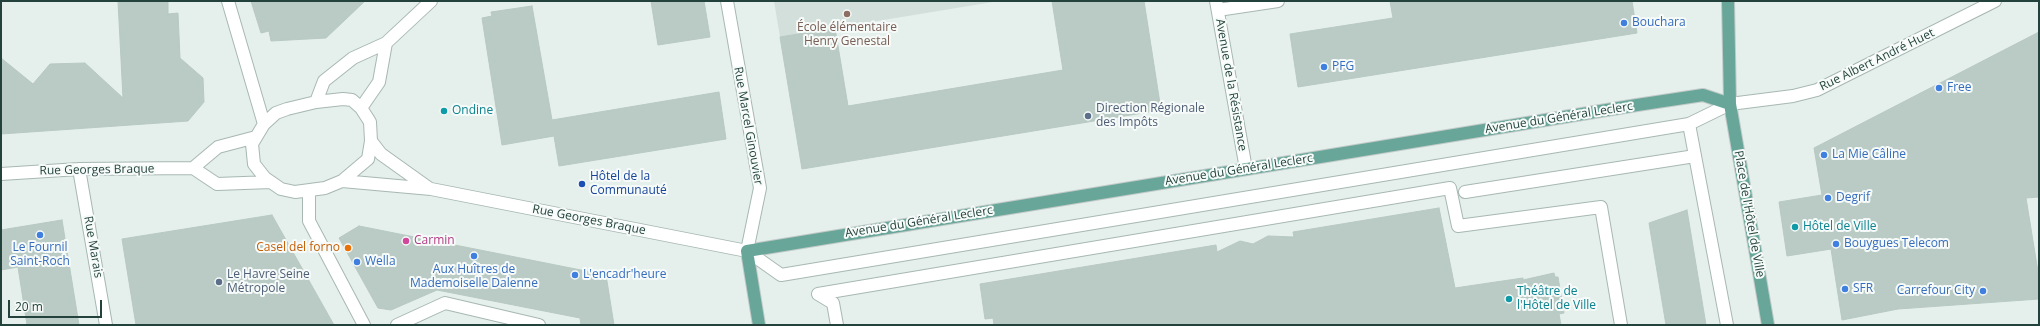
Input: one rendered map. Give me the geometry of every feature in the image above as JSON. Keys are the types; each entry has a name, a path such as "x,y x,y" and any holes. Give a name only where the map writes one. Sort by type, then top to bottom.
{"main road":[{"name":"Place de l'Hôtel de Ville","path":"1728,1 1730,104 1768,325"},
{"name":"Avenue du Général Leclerc","path":"747,251 1703,95 1730,104"},
{"path":"747,251 759,325"}],"street":[{"path":"228,1 264,124"},
{"path":"316,102 324,81 353,58 386,43 431,1"},
{"name":"Rue Marcel Ginouvier","path":"727,1 760,188 747,251"},
{"path":"1217,6 1278,1"},
{"name":"Rue Albert André Huet","path":"747,251 781,275 1689,124 1730,104 1794,96 1817,90 1995,1"},
{"name":"Avenue de la Résistance","path":"1217,6 1246,169"},
{"path":"361,108 379,82 386,43"},
{"path":"352,100 361,108 370,122 371,141 368,159 342,180 325,188 295,192 281,189 265,178 254,164 252,144 264,124 276,113 316,102 352,100"},
{"path":"1689,124 1727,325"},
{"path":"256,136 218,147 193,168 217,184 271,182"},
{"name":"Rue Georges Braque","path":"371,141 381,154 431,189"},
{"path":"1465,192 1695,156"},
{"name":"Rue Georges Braque","path":"1,174 79,169 193,168"},
{"name":"Rue Marais","path":"79,169 106,325"},
{"name":"Rue Georges Braque","path":"342,180 431,189 747,251"},
{"path":"837,325 833,303 818,294 1450,188 1458,226 1601,207 1621,325"},
{"path":"309,191 309,221 364,325"},
{"path":"397,325 445,303 538,325"}],"shaded area":[{"name":"École élémentaire Henry Genestal","path":"774,1 999,1 780,37"}],"building":[{"path":"118,1 168,1 168,14 178,13 180,58 203,78 204,102 188,121 1,134 1,58 33,84 50,64 85,63 123,98"},
{"path":"251,1 365,1 326,38 271,41 269,31 261,33"},
{"path":"651,1 704,1 710,37 658,45"},
{"path":"1052,1 1144,1 1161,110 802,169 780,37 835,28 848,106 1063,70"},
{"path":"1390,1 1632,1 1637,33 1298,87 1290,34 1393,18"},
{"path":"532,6 552,120 719,92 726,139 559,166 554,136 502,145 482,18 492,16 491,12"},
{"path":"2039,32 2039,197 2026,198 2039,278 2039,299 1898,309 1842,320 1831,249 1787,256 1779,202 1822,195 1814,148"},
{"path":"1439,208 1455,288 1523,278 1523,280 1554,273 1555,277 1558,277 1564,313 1559,314 1561,325 994,325 993,318 985,319 980,284 1216,245 1217,252 1240,241 1253,244 1268,236 1294,237 1293,232"},
{"path":"1687,210 1706,325 1666,325 1649,223"},
{"name":"Le Havre Seine Métropole","path":"272,215 334,325 136,325 122,239"},
{"path":"62,220 79,325 27,325 18,267 1,270 1,230"},
{"path":"359,226 606,275 614,325 581,325 580,318 437,290 391,310 378,308 339,238"}],"place":[{"name":"École élémentaire Henry Genestal","path":"847,14"},
{"name":"Bouchara","path":"1624,23"},
{"name":"PFG","path":"1324,67"},
{"name":"Free","path":"1939,88"},
{"name":"Ondine","path":"444,111"},
{"name":"Direction Régionale des Impôts","path":"1088,116"},
{"name":"La Mie Câline","path":"1824,155"},
{"name":"Hôtel de la Communauté","path":"582,184"},
{"name":"Degrif","path":"1828,198"},
{"name":"Hôtel de Ville","path":"1795,227"},
{"name":"Le Fournil Saint-Roch","path":"40,235"},
{"name":"Carmin","path":"406,241"},
{"name":"Bouygues Telecom","path":"1836,244"},
{"name":"Casel del forno","path":"348,248"},
{"name":"Aux Huîtres de Mademoiselle Dalenne","path":"474,256"},
{"name":"Wella","path":"357,262"},
{"name":"L'encadr'heure","path":"575,275"},
{"name":"Le Havre Seine Métropole","path":"219,282"},
{"name":"SFR","path":"1845,289"},
{"name":"Carrefour City","path":"1983,291"},
{"name":"Théâtre de l'Hôtel de Ville","path":"1509,299"}]}
